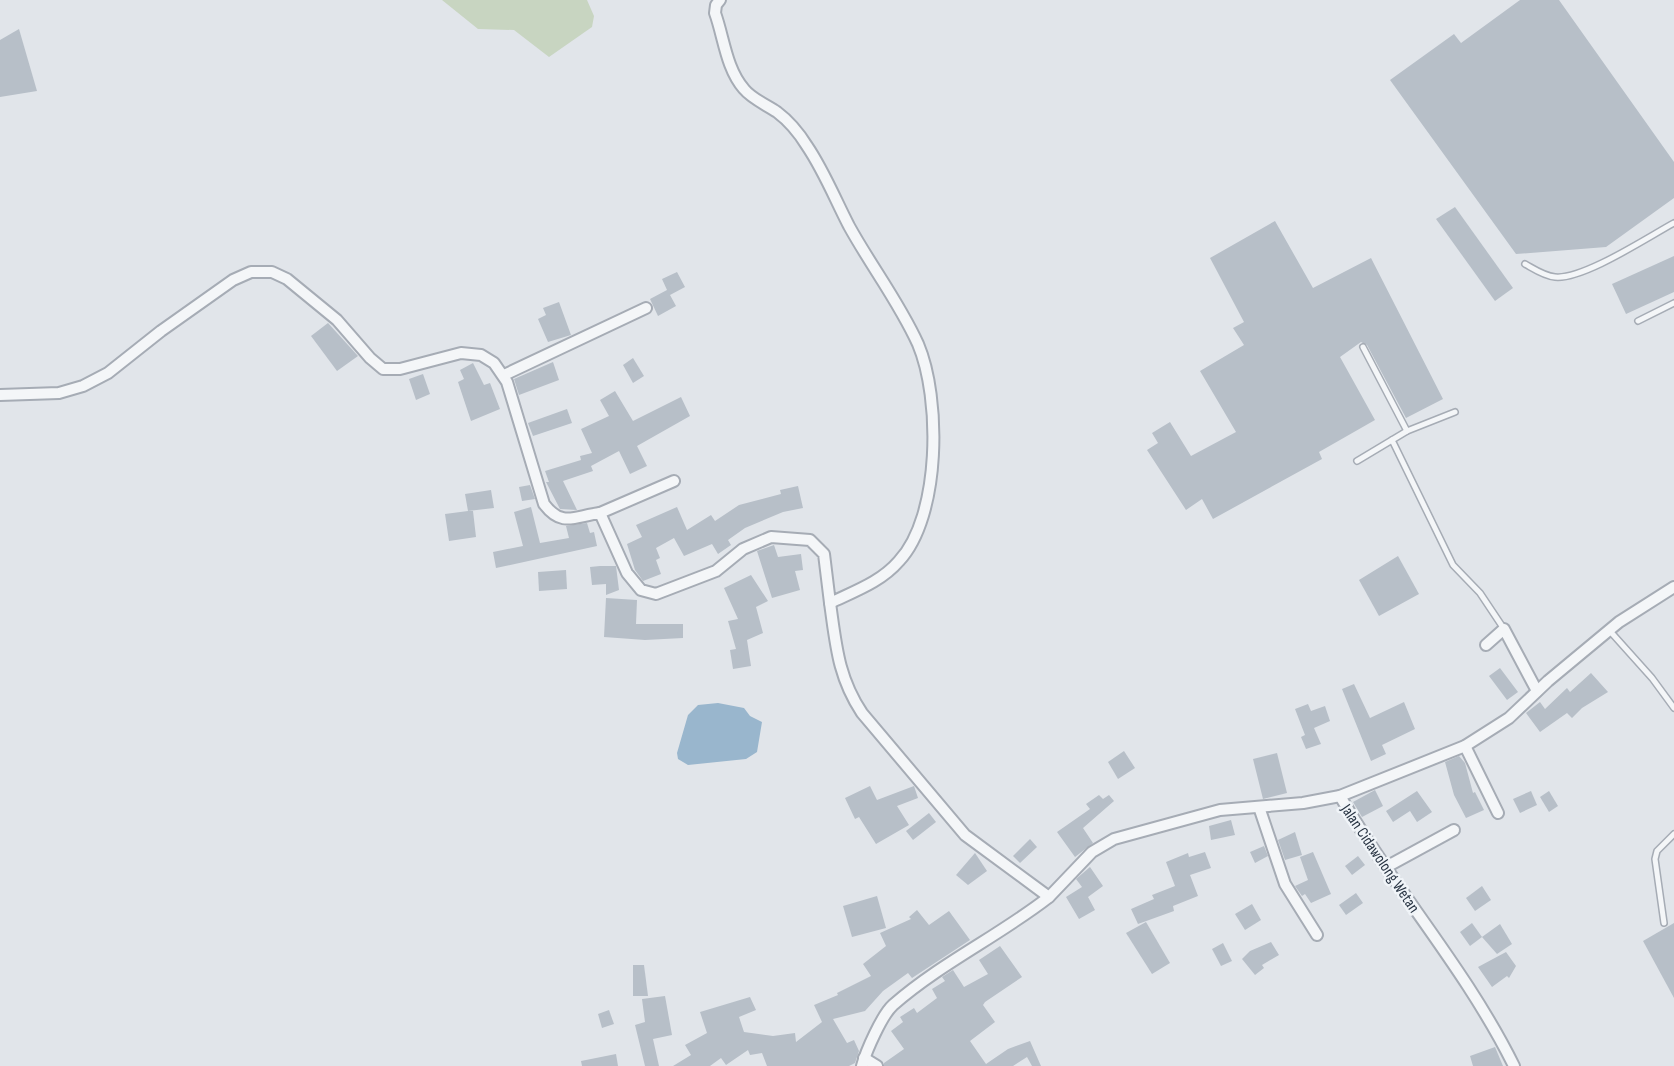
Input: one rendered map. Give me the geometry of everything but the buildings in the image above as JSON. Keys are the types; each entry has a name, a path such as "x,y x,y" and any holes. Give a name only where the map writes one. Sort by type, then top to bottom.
{"street":[{"path":"720,0 716,4 715,13 734,74 745,91 778,113 795,129 819,164 849,226 918,345 931,403 934,449 927,505 917,535 901,560 880,579 830,603"},
{"path":"0,395 59,393 83,386 108,374 179,318 233,280 251,272 272,272 287,279 337,320 370,358 383,369 400,369 460,353 472,353 494,363 504,375 544,504 551,513 564,520 600,513 674,481"},
{"path":"504,375 646,308"},
{"path":"600,513 627,573 641,590 656,594 716,571 755,542 771,537 810,540 824,554 841,672 850,694 862,713 964,835 1048,897"},
{"path":"877,1066 863,1062 892,1006 970,949 1003,930 1048,897 1092,852 1114,839 1220,810 1340,796 1465,746 1509,718 1609,630 1674,587"},
{"path":"1486,645 1504,629 1537,691"},
{"path":"1465,746 1498,813"},
{"name":"Jalan Cidawolong Wetan","path":"1340,796 1491,1020 1514,1066"},
{"path":"1259,807 1285,884 1317,935"},
{"path":"1388,866 1454,830"}],"lane":[{"path":"1525,264 1543,274 1555,277 1569,276 1585,271 1674,223"},
{"path":"1638,321 1674,303"},
{"path":"1363,347 1407,431"},
{"path":"1357,461 1407,431 1455,412"},
{"path":"1392,440 1453,565 1480,593 1504,629"},
{"path":"1609,630 1652,678 1674,708"},
{"path":"1664,923 1655,859 1657,851 1674,834"}],"green space":[{"path":"442,0 587,0 594,16 592,27 549,57 514,30 478,29"}],"water":[{"path":"718,703 744,708 750,716 762,722 757,752 746,759 688,765 678,759 677,753 688,715 698,705"}]}
